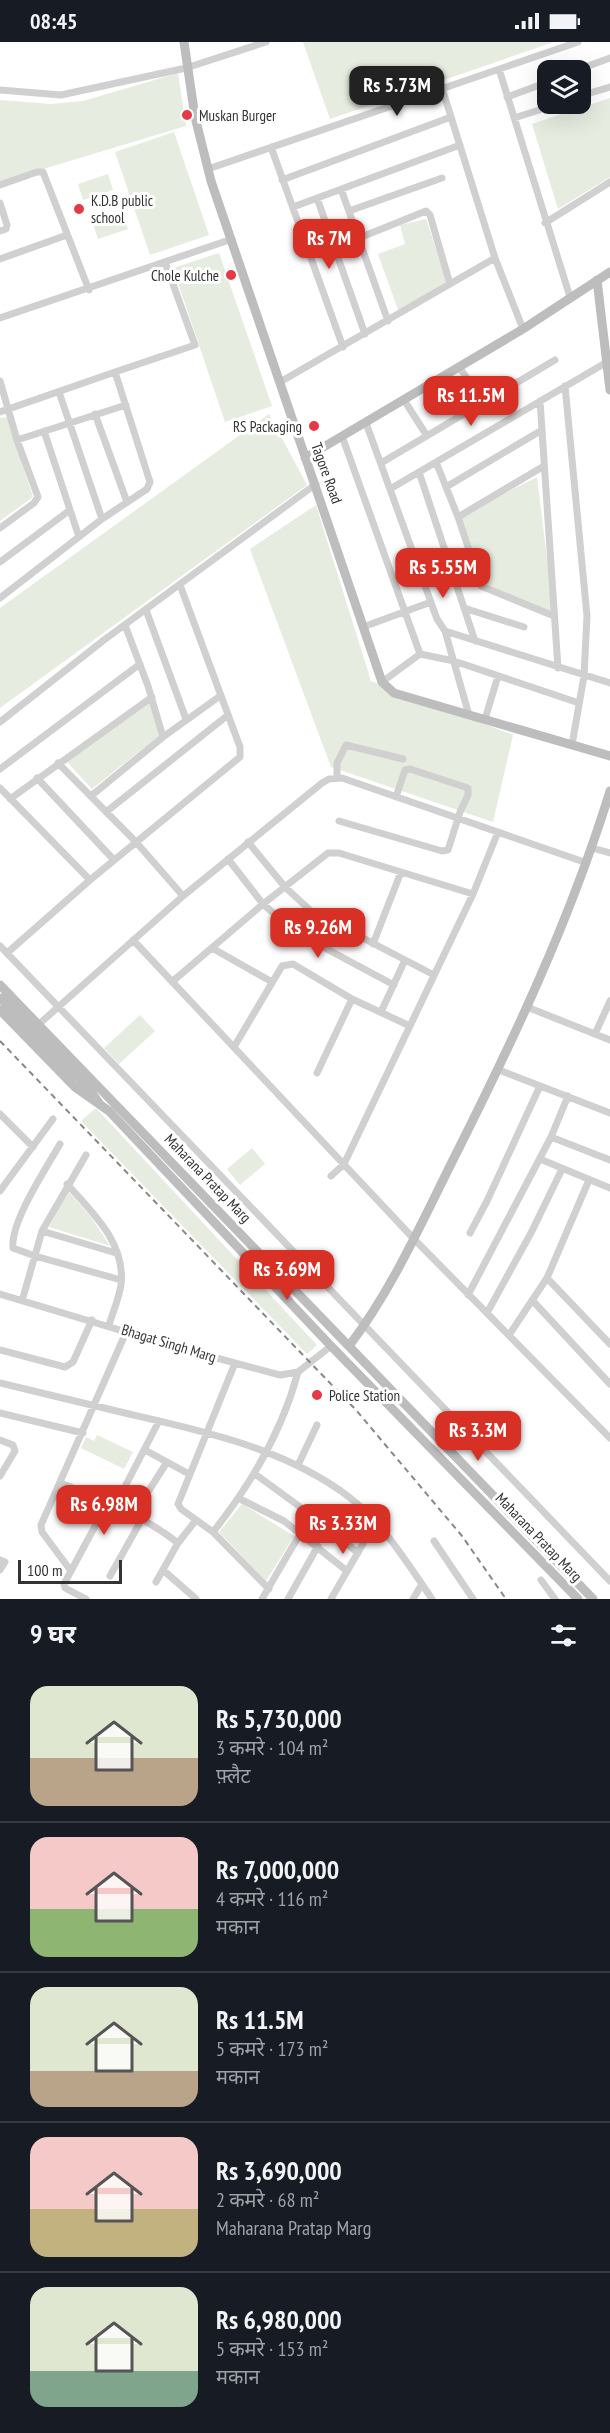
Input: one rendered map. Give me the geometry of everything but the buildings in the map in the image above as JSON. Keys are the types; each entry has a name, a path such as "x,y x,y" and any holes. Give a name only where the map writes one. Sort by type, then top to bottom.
{"street":[{"name":"Tagore Road","path":"184,42 195,117 208,169 382,682"},
{"path":"0,90 61,95 186,68 266,42"},
{"path":"208,169 578,42"},
{"path":"591,65 610,58"},
{"path":"499,69 545,223 570,297"},
{"path":"507,97 537,86"},
{"path":"591,93 610,87"},
{"path":"442,88 495,258 523,329"},
{"path":"514,118 537,111"},
{"path":"282,180 451,117"},
{"path":"292,207 460,145"},
{"path":"271,147 343,347"},
{"path":"0,185 43,172 89,290"},
{"path":"349,211 442,178"},
{"path":"545,223 610,182"},
{"path":"341,189 388,321"},
{"path":"317,198 365,334"},
{"path":"0,204 8,225 6,229 0,231"},
{"path":"358,238 426,211 430,215 450,284"},
{"path":"0,259 67,235"},
{"path":"0,318 89,290 232,239"},
{"path":"280,382 495,258"},
{"path":"0,412 195,345 165,262"},
{"path":"305,458 523,329 610,272"},
{"path":"597,280 610,390"},
{"path":"381,463 555,360"},
{"path":"390,489 606,362"},
{"path":"459,367 484,402"},
{"path":"0,598 102,519 147,489 150,482 115,372"},
{"path":"0,381 17,440 38,497 34,503 0,528"},
{"path":"565,386 586,605 584,676 572,745"},
{"path":"59,392 102,519"},
{"path":"404,400 427,436"},
{"path":"540,401 558,668"},
{"path":"17,440 126,405"},
{"path":"95,414 127,502"},
{"path":"366,423 437,619 445,631 469,715"},
{"path":"446,487 542,430"},
{"path":"44,431 79,537"},
{"path":"342,436 420,654"},
{"path":"436,462 458,517 481,586 554,616"},
{"path":"458,517 544,466"},
{"path":"418,472 474,641"},
{"path":"0,722 125,625 316,484"},
{"path":"0,562 70,510"},
{"path":"7,953 90,880 240,756 240,747 180,585"},
{"path":"363,627 431,602"},
{"path":"464,608 524,627"},
{"path":"146,610 186,719"},
{"path":"125,625 152,697 163,737"},
{"path":"445,631 610,683"},
{"path":"579,702 454,661 420,654 382,682 394,693 610,756"},
{"path":"0,769 140,664"},
{"path":"485,719 498,676"},
{"path":"91,796 186,719 220,696"},
{"path":"10,799 152,697"},
{"path":"106,812 228,715"},
{"path":"337,778 337,763 346,745 403,759"},
{"path":"58,763 136,842 183,896"},
{"path":"339,821 446,851 469,792 464,785 417,771 405,770 396,797"},
{"path":"37,778 114,860"},
{"path":"38,1025 183,896 322,783 337,778 587,863"},
{"path":"0,788 90,880"},
{"path":"349,1346 364,1325 414,1239 499,1070 587,863 610,791"},
{"path":"331,1176 344,1164 473,894 498,832"},
{"path":"248,843 285,887 319,917 435,975"},
{"path":"592,848 610,853"},
{"path":"172,981 322,856 334,852 473,894"},
{"path":"228,859 262,904 295,932 394,985"},
{"path":"373,944 402,872"},
{"path":"133,940 414,1239 610,1438"},
{"path":"0,946 610,1581"},
{"path":"212,948 272,982"},
{"path":"381,1012 405,960"},
{"path":"234,1047 282,966 293,964 352,999 410,1026"},
{"name":"Maharana Pratap Marg","path":"0,985 593,1599"},
{"path":"0,998 88,1087 99,1103"},
{"path":"317,1073 352,999"},
{"path":"596,1034 610,1001"},
{"path":"527,1007 610,1040"},
{"name":"Maharana Pratap Marg","path":"0,1010 75,1087 99,1103 331,1346 578,1599"},
{"path":"499,1070 610,1113"},
{"path":"470,1233 488,1200 540,1086"},
{"path":"468,1295 540,1159 568,1096"},
{"path":"0,1114 33,1147"},
{"path":"0,1191 53,1119"},
{"path":"551,1137 610,1160"},
{"path":"60,1144 33,1191 12,1241 13,1248 121,1280"},
{"path":"22,1301 42,1231 67,1184 86,1155"},
{"path":"540,1159 610,1188"},
{"path":"487,1313 532,1231 562,1169"},
{"path":"509,1335 547,1278 589,1180"},
{"path":"67,1184 99,1219 110,1235 116,1252 121,1280 109,1325"},
{"path":"196,1203 204,1196"},
{"path":"42,1231 116,1252"},
{"path":"264,1275 274,1268"},
{"path":"547,1278 610,1344"},
{"name":"Bhagat Singh Marg","path":"0,1294 280,1375 298,1372"},
{"path":"532,1300 610,1384"},
{"path":"0,1350 65,1367 73,1362 92,1320"},
{"path":"71,1571 42,1532 41,1525 127,1330"},
{"path":"213,1532 240,1499 268,1452 293,1391 298,1372 331,1346"},
{"path":"236,1363 178,1501 178,1507 213,1532 269,1588"},
{"path":"0,1383 159,1421 268,1452 298,1465 349,1497 375,1523 432,1599"},
{"path":"404,1421 413,1411"},
{"path":"0,1413 83,1433"},
{"path":"86,1599 64,1586 146,1450 159,1421"},
{"path":"298,1465 317,1425"},
{"path":"0,1440 10,1443 15,1448 0,1476"},
{"path":"146,1450 189,1474"},
{"path":"134,1514 166,1462"},
{"path":"255,1474 329,1528 358,1553"},
{"path":"60,1483 134,1514 178,1543"},
{"path":"240,1499 301,1532 347,1571"},
{"path":"110,1576 142,1519"},
{"path":"156,1582 178,1543 196,1520"},
{"path":"331,1599 375,1523"},
{"path":"262,1599 301,1532"},
{"path":"434,1541 473,1599"},
{"path":"288,1599 318,1546"},
{"path":"0,1560 5,1562 0,1570"},
{"path":"163,1570 196,1599"},
{"path":"541,1580 555,1599"},
{"path":"413,1599 422,1584"}],"shaded area":[{"path":"303,42 554,42 330,119"},
{"path":"178,73 186,126 0,182 0,100 51,104 83,101"},
{"path":"610,98 610,177 558,209 532,124 562,114 591,114 591,104"},
{"path":"174,132 209,235 150,255 115,152"},
{"path":"108,174 113,190 83,200 78,184"},
{"path":"123,214 128,229 98,239 93,224"},
{"path":"426,219 448,284 398,310 378,254 405,244 400,225"},
{"path":"219,253 272,406 225,422 173,268"},
{"path":"269,414 307,485 0,708 0,608"},
{"path":"7,417 33,497 0,521 0,418"},
{"path":"537,477 554,616 475,582 458,517"},
{"path":"316,505 371,681 513,735 493,822 331,767 250,549"},
{"path":"150,701 160,735 92,789 67,762"},
{"path":"140,1015 155,1031 119,1064 104,1048"},
{"path":"96,1108 317,1345 307,1354 81,1121"},
{"path":"252,1148 265,1164 240,1185 227,1169"},
{"path":"68,1191 91,1217 110,1246 49,1227"},
{"path":"97,1435 133,1452 124,1469 81,1448 86,1437 94,1441"},
{"path":"242,1504 294,1536 266,1581 219,1532"}],"railway":[{"path":"0,1041 356,1410 462,1536 506,1599"}],"place":[{"name":"Muskan Burger","path":"187,115"},
{"name":"K.D.B public school","path":"79,209"},
{"name":"Chole Kulche","path":"231,275"},
{"name":"RS Packaging","path":"314,426"},
{"name":"Police Station","path":"317,1395"}]}
